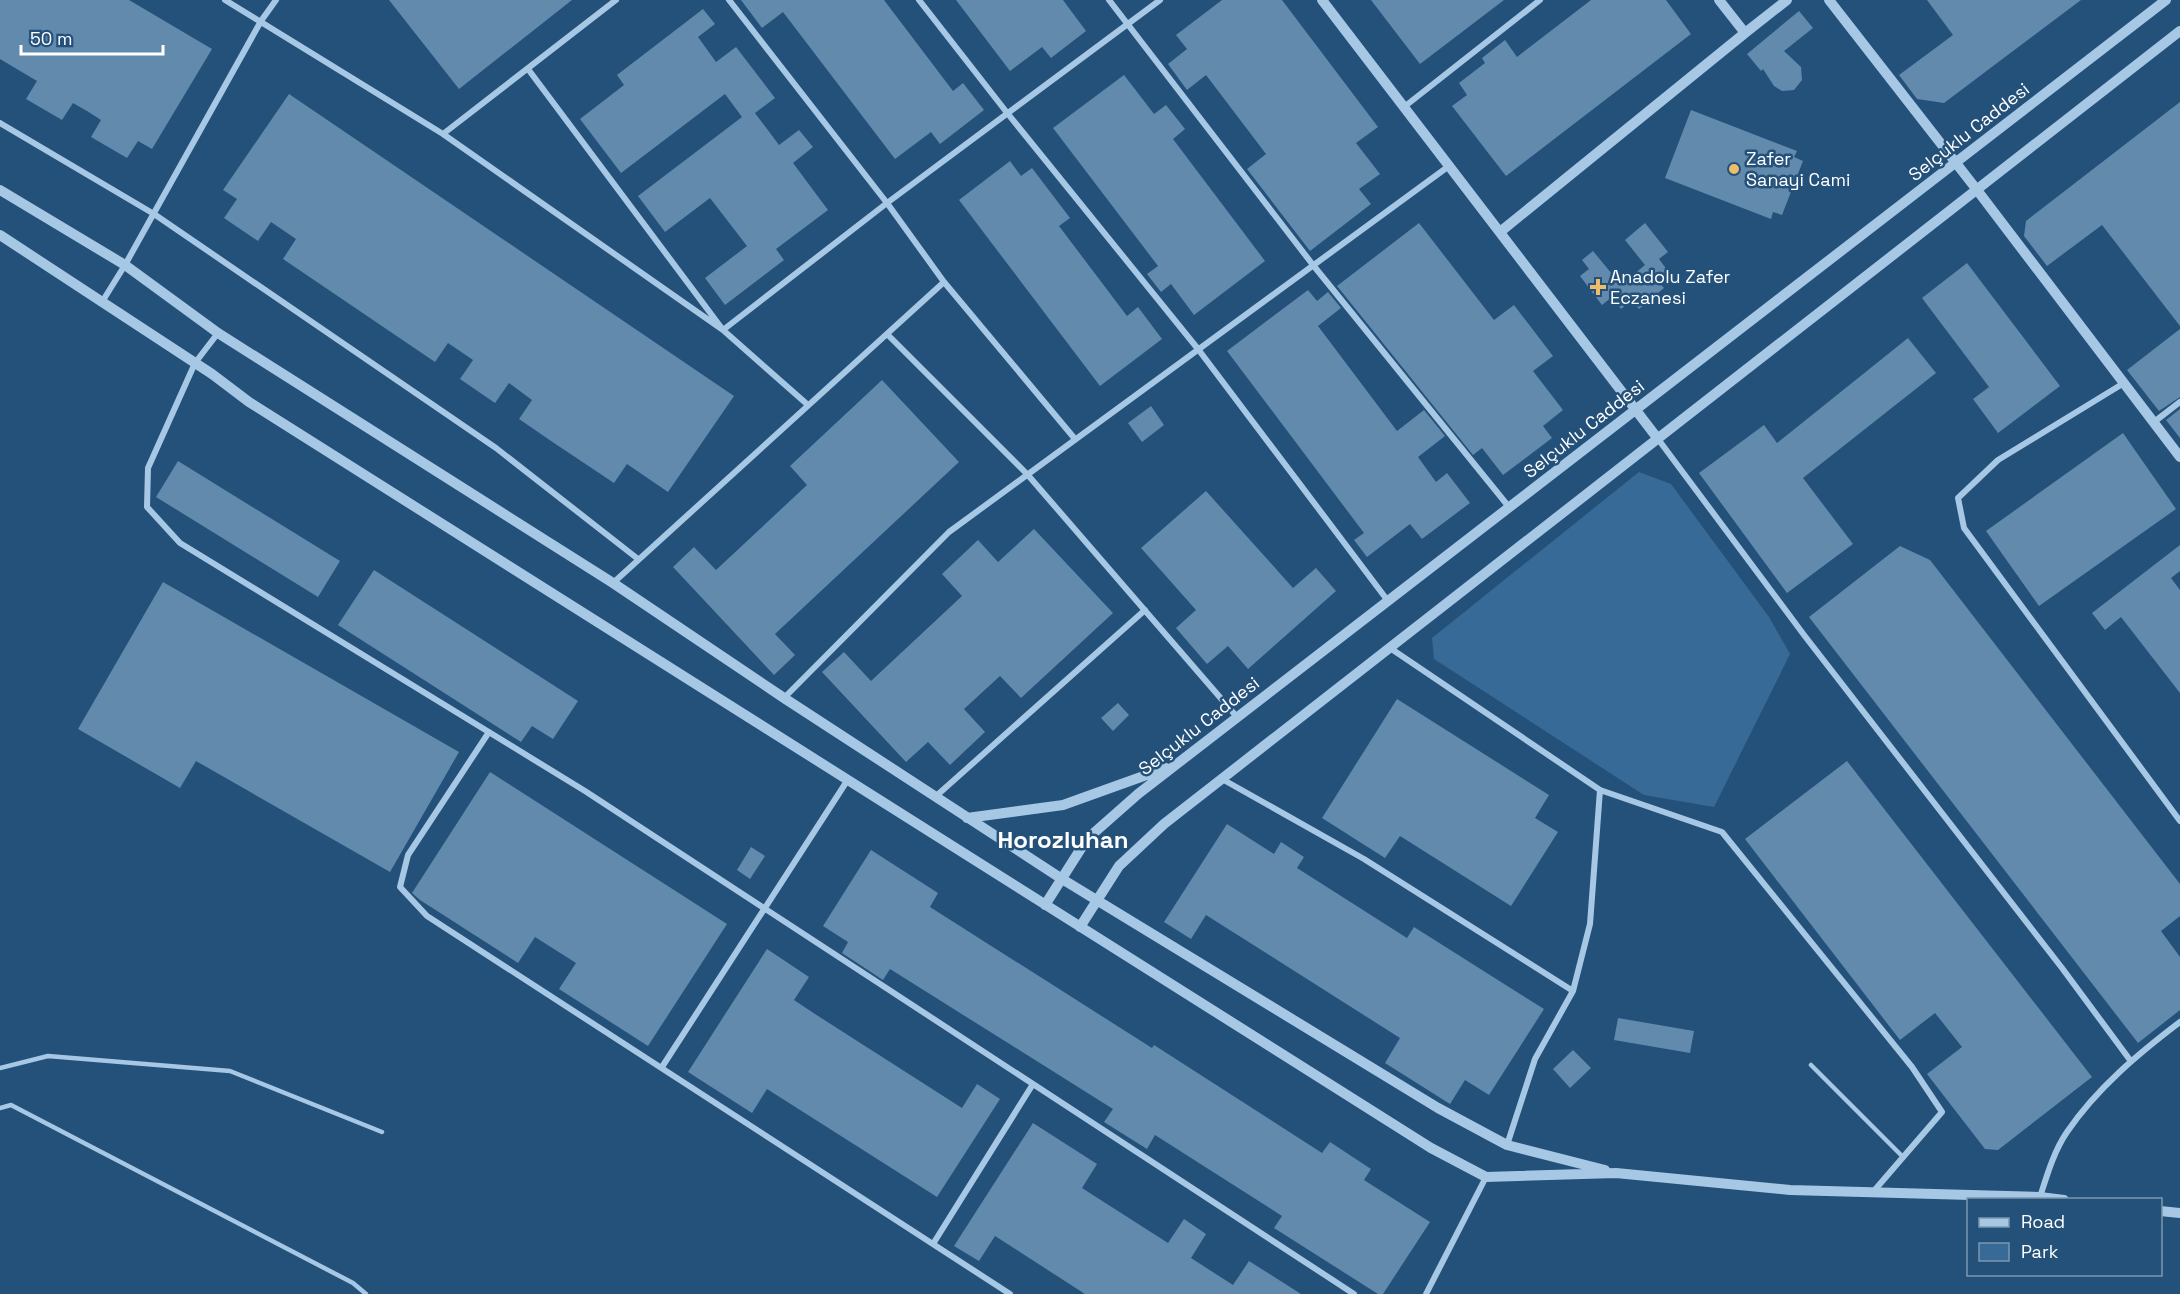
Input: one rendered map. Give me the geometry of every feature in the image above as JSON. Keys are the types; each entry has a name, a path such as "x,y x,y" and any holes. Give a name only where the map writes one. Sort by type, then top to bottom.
{"street":[{"path":"225,0 443,134 723,330 808,405"},
{"path":"102,302 154,214 261,21 276,0"},
{"path":"443,134 616,0"},
{"path":"729,0 887,203 944,282 1075,439"},
{"path":"919,0 1198,349 1388,601"},
{"path":"1109,0 1313,265 1509,507"},
{"path":"723,330 887,203 1160,0"},
{"path":"1322,0 2130,1060"},
{"path":"1404,107 1540,0"},
{"path":"1719,0 1745,33"},
{"path":"1500,232 1787,0"},
{"path":"1829,0 1956,162 2180,456"},
{"name":"Selçuklu Caddesi","path":"1045,905 1087,839 1138,794 2166,0"},
{"path":"1080,927 1119,866 1164,824 2180,31"},
{"path":"528,69 723,330"},
{"path":"0,123 154,214 496,448 638,560"},
{"path":"784,699 949,532 1449,165"},
{"path":"0,190 125,265 218,333 613,583 784,699 1062,879 1427,1102 1507,1145 1617,1173"},
{"path":"0,235 195,363 249,402 1431,1148 1486,1177 1617,1173 1790,1190 2048,1198"},
{"path":"613,583 944,282"},
{"path":"218,333 195,363 148,468 147,507 180,543 585,791 1354,1294"},
{"path":"887,334 1027,474 1238,717"},
{"path":"2124,383 1998,460 1958,498 1964,528 2180,821"},
{"path":"2154,422 2180,402"},
{"path":"935,797 1145,610"},
{"path":"1390,648 1600,790 1722,832 1912,1067 1942,1112 1873,1192"},
{"path":"489,732 408,855 400,886 427,916 1010,1294"},
{"path":"967,818 1064,805 1175,765"},
{"path":"1222,779 1364,859 1573,991"},
{"path":"662,1067 847,781"},
{"path":"1507,1145 1535,1059 1573,991 1590,924 1600,790"},
{"path":"2040,1197 2053,1159 2066,1134 2086,1108 2130,1060 2180,1022"},
{"path":"933,1244 1033,1084"},
{"path":"1426,1294 1486,1177"},
{"path":"2162,1211 2180,1213"}],"lane":[{"path":"0,1068 48,1056 230,1071 382,1132"},
{"path":"1811,1065 1903,1157"},
{"path":"0,1108 11,1105 353,1283 366,1294"}],"green space":[{"path":"1639,472 1671,484 1769,617 1790,654 1714,807 1644,795 1434,659 1432,638"}],"building":[{"path":"0,0 129,0 212,49 152,149 138,141 127,158 91,137 101,120 87,111 73,103 62,120 26,99 37,81 0,59"},
{"path":"389,0 572,0 459,89"},
{"path":"741,0 884,0 953,91 963,83 984,110 940,144 931,132 895,159 783,12 762,28"},
{"path":"956,0 1063,0 1086,31 1051,58 1042,47 1010,71"},
{"path":"1222,0 1282,0 1378,127 1356,143 1380,174 1359,189 1371,204 1310,251 1247,169 1266,154 1206,75 1187,90 1168,64 1187,49 1176,35"},
{"path":"1371,0 1504,0 1420,64"},
{"path":"1591,0 1666,0 1691,34 1506,176 1452,106 1467,95 1459,83 1485,63 1482,58 1505,40 1517,57"},
{"path":"1927,0 2081,0 1944,103 1917,99 1899,75 1953,35"},
{"path":"703,9 715,24 698,37 716,62 736,47 775,98 755,113 779,145 799,130 813,147 793,163 828,210 776,249 784,260 725,305 705,278 747,246 710,198 665,232 638,196 742,117 725,94 621,173 580,119 624,85 617,75"},
{"path":"1799,11 1813,28 1784,51 1801,67 1802,80 1794,90 1782,91 1774,86 1763,69 1761,71 1747,54"},
{"path":"1124,75 1154,114 1166,105 1185,129 1173,139 1265,261 1194,315 1171,284 1161,292 1147,274 1158,266 1053,128"},
{"path":"289,94 734,396 668,492 627,464 614,483 519,419 532,400 509,383 495,403 460,379 473,360 448,343 435,362 283,259 296,239 271,222 258,241 224,218 237,199 223,190"},
{"path":"2180,102 2180,326 2102,225 2047,266 2024,236 2026,221"},
{"name":"Zafer Sanayi Cami","path":"1691,110 1797,151 1794,157 1803,161 1782,215 1773,212 1771,219 1665,178"},
{"path":"1010,161 1021,176 1032,168 1070,218 1059,226 1127,316 1138,307 1162,339 1100,386 959,200"},
{"path":"1419,223 1494,320 1514,305 1553,356 1533,371 1563,410 1543,426 1552,438 1503,475 1482,448 1473,455 1337,286"},
{"path":"1645,223 1668,252 1659,259 1668,271 1657,280 1664,288 1639,309 1632,300 1621,309 1612,297 1602,305 1580,276 1589,269 1582,260 1593,251 1621,285 1645,265 1625,240"},
{"path":"1967,263 2060,386 1998,433 1973,399 1989,387 1922,298"},
{"path":"1308,290 1317,301 1328,292 1341,308 1318,326 1397,431 1424,410 1445,436 1418,457 1436,482 1447,473 1470,503 1422,539 1410,524 1367,557 1354,540 1364,533 1227,351"},
{"path":"2180,329 2180,397 2159,411 2127,370"},
{"path":"1908,338 1936,373 1803,478 1853,544 1787,593 1699,473 1764,425 1777,443"},
{"path":"882,380 959,462 775,634 795,655 774,675 673,567 694,547 716,570 807,485 790,466"},
{"path":"1151,406 1164,425 1142,442 1128,423"},
{"path":"2180,409 2180,438 2166,420"},
{"path":"2123,433 2176,509 2039,606 1986,531"},
{"path":"178,461 340,561 318,597 156,497"},
{"path":"1206,491 1293,588 1316,568 1336,591 1248,669 1228,646 1207,664 1176,628 1196,610 1141,548"},
{"path":"1034,529 1113,613 1021,698 1000,676 964,709 985,732 950,765 928,742 906,762 822,672 844,652 871,681 962,596 942,574 978,540 998,562"},
{"path":"2180,545 2180,571 2171,578 2180,590 2180,693 2121,617 2105,630 2092,613"},
{"path":"1900,546 1930,560 2180,884 2180,916 2161,931 2180,957 2180,1010 2138,1043 1809,617"},
{"path":"374,570 578,701 553,739 532,726 521,742 338,625"},
{"path":"163,582 459,752 390,872 196,761 180,788 78,729"},
{"path":"1397,699 1549,795 1535,818 1558,832 1511,906 1400,836 1385,858 1322,818"},
{"path":"1118,703 1129,715 1113,731 1101,718"},
{"path":"1847,761 2092,1077 1998,1150 1985,1149 1927,1074 1962,1047 1935,1013 1900,1040 1745,839"},
{"path":"490,772 727,924 648,1046 559,989 576,963 535,937 518,963 412,893"},
{"path":"1227,824 1274,854 1281,842 1304,857 1297,868 1407,938 1414,927 1544,1009 1489,1095 1465,1080 1450,1104 1385,1063 1400,1038 1206,915 1191,939 1164,922"},
{"path":"751,847 765,856 750,879 737,870"},
{"path":"871,850 938,893 930,907 1152,1048 1154,1045 1322,1153 1330,1142 1371,1169 1364,1180 1430,1222 1383,1294 1378,1294 1274,1228 1282,1216 1155,1135 1147,1149 1104,1122 1113,1109 890,969 883,980 842,953 848,942 823,926"},
{"path":"767,949 809,977 794,1000 815,1014 962,1108 977,1084 1000,1099 937,1197 767,1089 752,1113 688,1072"},
{"path":"1618,1018 1694,1031 1690,1053 1614,1040"},
{"path":"1573,1050 1591,1068 1570,1088 1553,1069"},
{"path":"1033,1123 1097,1164 1082,1188 1168,1243 1184,1219 1206,1234 1191,1258 1233,1285 1249,1261 1301,1294 1085,1294 995,1236 979,1261 954,1246"}],"place":[{"name":"Zafer Sanayi Cami","path":"1734,169"},
{"name":"Anadolu Zafer Eczanesi","path":"1598,287"}],"district":[{"name":"Horozluhan","path":"1063,840"}]}
